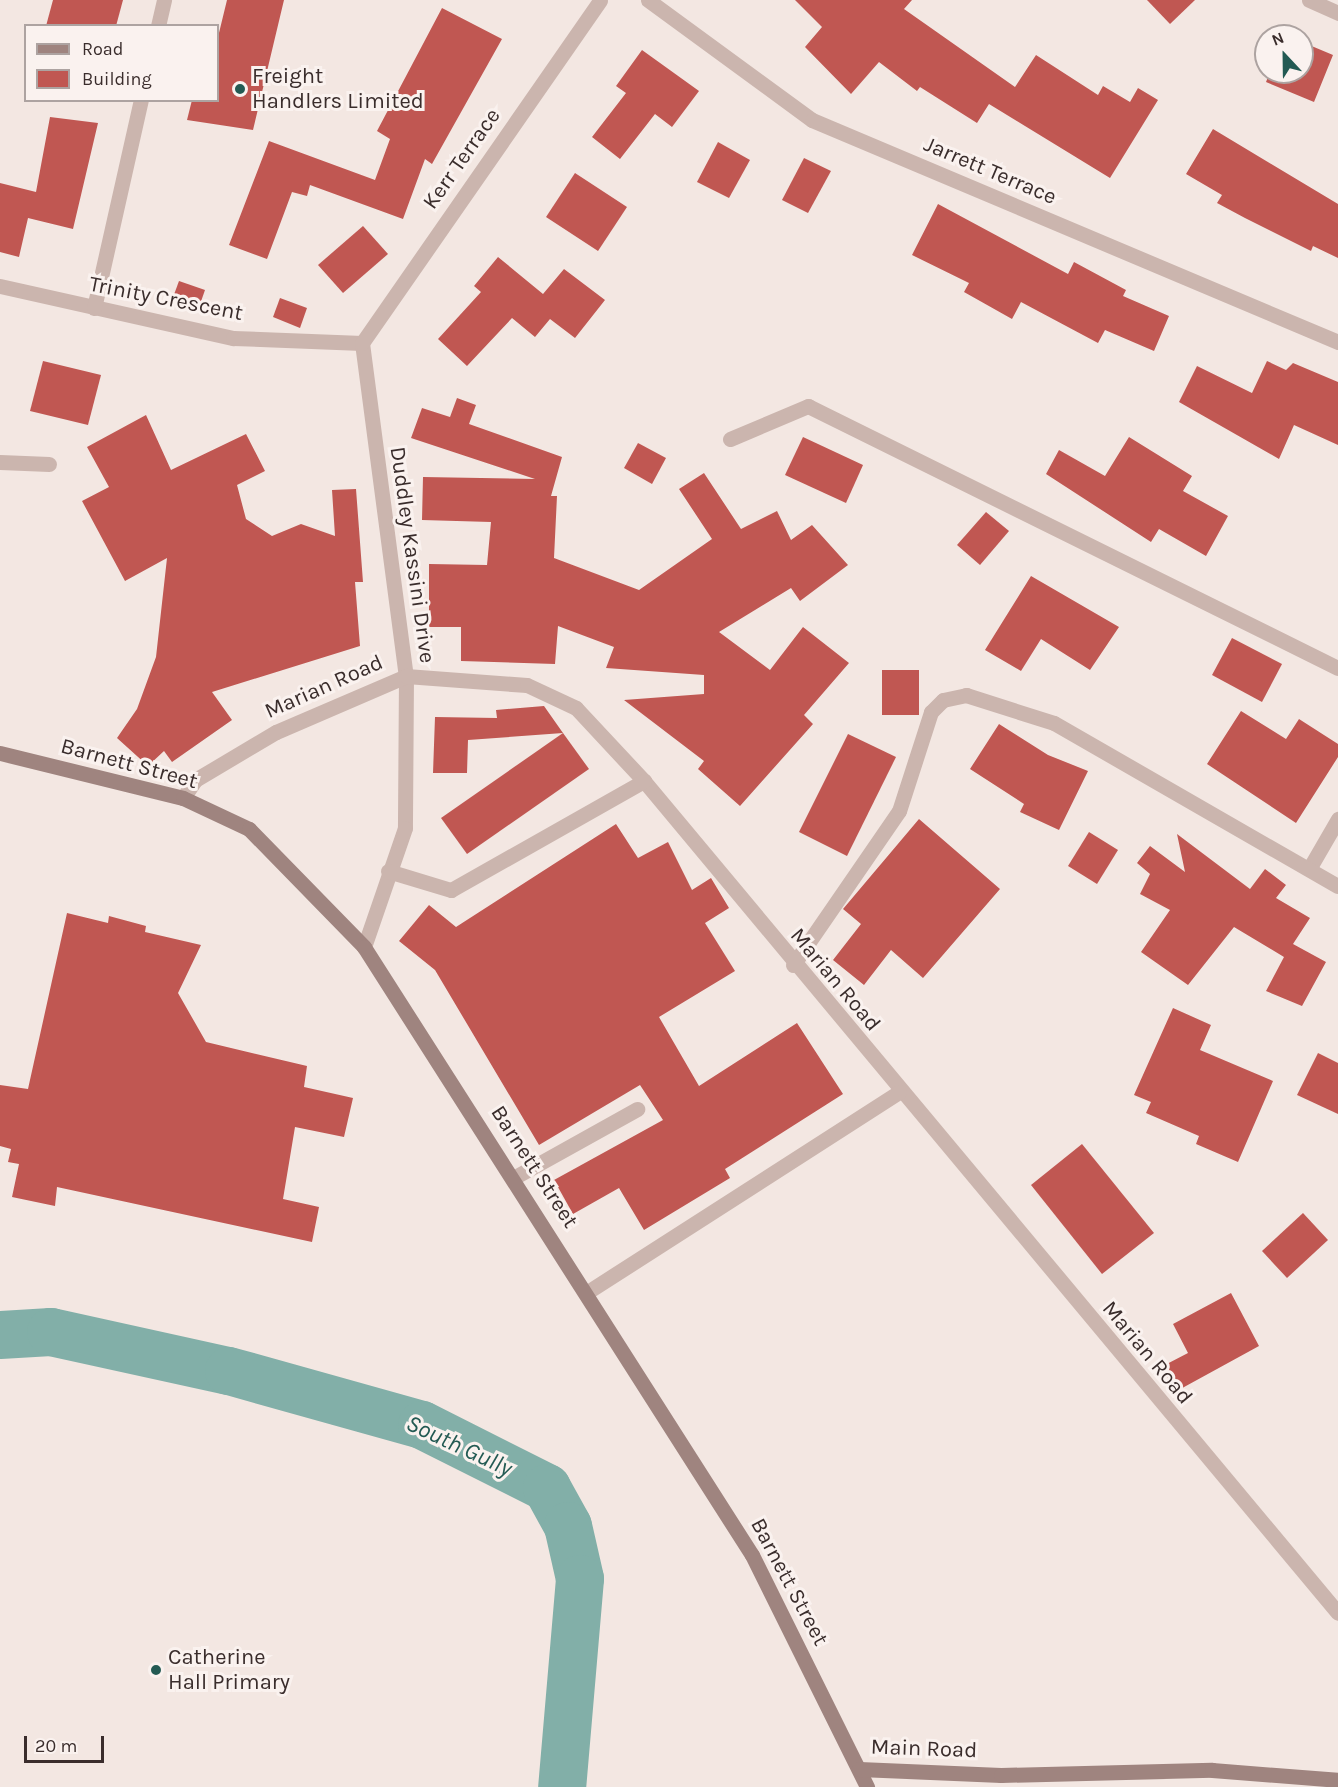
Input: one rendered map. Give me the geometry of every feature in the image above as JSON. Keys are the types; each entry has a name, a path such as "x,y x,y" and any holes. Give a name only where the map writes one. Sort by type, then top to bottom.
{"main road":[{"name":"Barnett Street","path":"0,753 183,798 249,829 364,947 514,1178 752,1555 867,1787"},
{"name":"Main Road","path":"859,1769 1000,1775"},
{"path":"1000,1775 1212,1770 1338,1780"},
{"name":"Main Road","path":"980,1787 1000,1775"}],"street":[{"path":"158,24 164,0"},
{"name":"Kerr Terrace","path":"362,343 600,0"},
{"name":"Jarrett Terrace","path":"648,0 812,120 1338,342"},
{"path":"1309,0 1338,13"},
{"path":"94,308 141,102"},
{"name":"Trinity Crescent","path":"0,286 233,338 362,343"},
{"name":"Duddley Kassini Drive","path":"362,343 406,676 405,828 387,871 364,947"},
{"path":"730,439 808,406 1338,669"},
{"path":"0,462 49,464"},
{"name":"Marian Road","path":"183,798 195,780 276,732 406,676 527,685 576,708 644,781 793,965 1338,1613"},
{"path":"793,965 899,811 932,712 943,700 966,694 1054,723 1338,886"},
{"path":"387,871 451,890 644,781"},
{"path":"1309,869 1338,819"},
{"path":"586,1293 899,1092"},
{"path":"514,1178 637,1109"}],"building":[{"path":"53,0 123,0 117,24 47,24"},
{"path":"227,0 284,0 253,130 187,120 192,102 219,102 219,33"},
{"path":"795,0 912,0 904,9 1015,87 1036,55 1098,95 1103,86 1130,102 1138,88 1158,100 1110,178 989,104 977,123 920,87 917,91 879,62 851,94 805,47 822,27"},
{"path":"1147,0 1195,0 1170,24"},
{"path":"442,8 502,39 432,164 425,159 403,219 310,185 307,196 292,192 267,259 229,245 269,141 375,180 390,139 377,131"},
{"path":"1314,47 1333,55 1314,102 1271,84 1314,84"},
{"path":"642,50 699,91 672,127 655,114 620,159 592,137 626,93 616,86"},
{"path":"50,117 98,123 73,229 28,218 19,257 0,252 0,183 36,192"},
{"path":"1213,129 1338,204 1338,258 1313,246 1311,251 1217,203 1222,195 1186,174"},
{"path":"718,142 750,160 729,198 697,182"},
{"path":"804,158 831,171 808,213 782,200"},
{"path":"575,173 627,207 598,251 546,217"},
{"path":"938,204 1068,274 1074,262 1126,290 1123,296 1169,316 1154,351 1105,330 1098,343 1021,302 1012,319 964,292 969,283 912,255"},
{"path":"363,226 388,254 343,293 318,265"},
{"path":"498,257 543,294 564,269 605,300 575,338 550,319 535,337 512,318 467,366 438,339 481,292 474,286"},
{"path":"179,281 205,290 198,310 172,300"},
{"path":"280,298 307,308 300,328 273,317"},
{"path":"43,361 101,375 88,425 30,411"},
{"path":"1267,361 1286,370 1293,363 1338,382 1338,445 1294,425 1279,459 1179,402 1197,366 1252,393"},
{"path":"457,398 476,405 469,424 562,457 551,496 557,496 554,558 639,590 712,539 679,489 704,473 741,529 777,511 791,540 812,525 848,565 800,601 791,588 719,632 770,670 803,627 849,663 804,715 813,724 740,806 698,769 704,761 624,700 704,694 704,675 606,668 614,647 558,626 555,664 461,661 461,627 429,627 429,564 487,565 491,522 422,520 423,477 535,479 411,438 422,408 450,417"},
{"path":"146,415 171,470 246,434 265,471 237,485 246,519 272,536 301,524 335,536 332,490 356,489 363,582 355,582 360,646 212,692 232,720 172,762 164,751 148,766 117,738 137,709 156,657 167,558 125,581 82,501 109,487 87,447"},
{"path":"803,437 863,465 846,503 785,475"},
{"path":"1129,437 1192,476 1183,491 1228,516 1206,556 1159,529 1151,542 1046,474 1059,450 1105,476"},
{"path":"638,443 666,458 652,484 624,468"},
{"path":"986,512 1009,531 980,565 957,545"},
{"path":"1031,576 1119,627 1090,670 1041,639 1021,671 985,650"},
{"path":"1232,638 1282,664 1262,702 1212,675"},
{"path":"882,670 919,670 919,715 882,715"},
{"path":"544,706 563,733 468,740 467,773 433,773 435,717 497,718 496,710"},
{"path":"1241,711 1286,739 1299,719 1338,744 1338,757 1296,823 1207,764"},
{"path":"999,724 1048,755 1088,771 1059,830 1020,812 1024,804 970,769"},
{"path":"563,733 589,769 467,854 441,818"},
{"path":"848,734 896,757 847,856 799,832"},
{"path":"919,819 1000,889 923,978 891,950 864,985 833,960 861,924 843,909"},
{"path":"616,824 638,858 668,842 692,890 711,878 729,908 705,923 735,971 659,1017 699,1086 797,1023 843,1094 725,1169 730,1178 644,1230 619,1188 573,1214 554,1180 663,1120 640,1085 539,1145 435,970 399,941 429,905 456,927"},
{"path":"1089,832 1118,850 1097,884 1068,866"},
{"path":"1177,834 1250,889 1265,869 1286,885 1276,898 1310,918 1293,944 1326,962 1302,1006 1266,991 1284,957 1234,927 1188,985 1141,952 1170,910 1140,894 1150,874 1137,863 1150,846 1185,872"},
{"path":"67,913 108,923 109,916 146,926 145,932 201,945 178,993 206,1042 307,1066 304,1087 353,1098 344,1137 295,1127 283,1199 319,1207 312,1242 57,1187 55,1206 12,1197 19,1164 8,1162 11,1149 0,1146 0,1085 28,1089"},
{"path":"1173,1008 1211,1025 1200,1050 1273,1081 1238,1162 1196,1144 1199,1136 1146,1113 1151,1102 1134,1095"},
{"path":"1318,1053 1338,1063 1338,1114 1297,1095"},
{"path":"1082,1144 1154,1233 1102,1274 1031,1185"},
{"path":"1303,1213 1328,1240 1287,1278 1262,1251"},
{"path":"1231,1293 1259,1346 1175,1392 1161,1367 1188,1353 1173,1324"}],"waterway":[{"name":"South Gully","path":"0,1335 51,1332 229,1371 422,1425 547,1488 568,1526 580,1579 562,1787"}],"place":[{"name":"Freight Handlers Limited","path":"240,89"},
{"name":"Catherine Hall Primary","path":"156,1670"}]}
